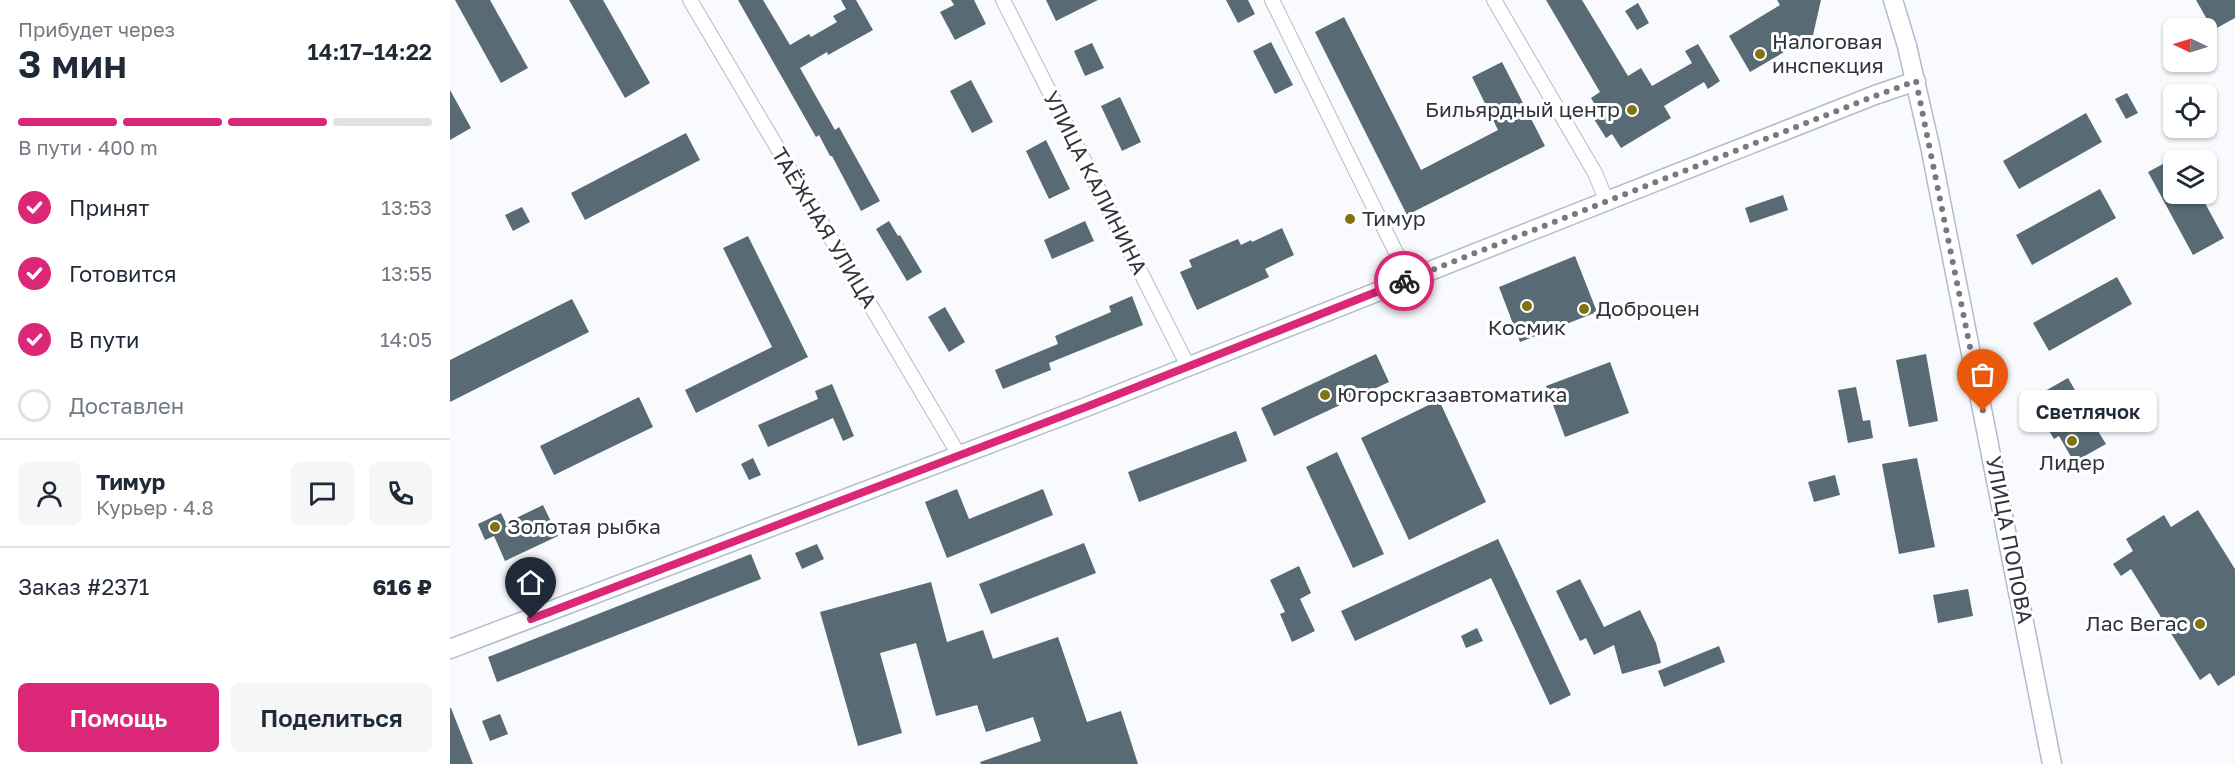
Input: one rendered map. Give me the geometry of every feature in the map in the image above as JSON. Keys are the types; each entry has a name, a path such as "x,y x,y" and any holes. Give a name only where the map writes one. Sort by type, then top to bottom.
{"street":[{"name":"ТАЁЖНАЯ УЛИЦА","path":"690,0 959,455"},
{"name":"УЛИЦА КАЛИНИНА","path":"1003,0 1188,366"},
{"path":"1272,0 1409,279"},
{"path":"1494,0 1595,173 1607,202"},
{"name":"УЛИЦА ПОПОВА","path":"1893,0 1916,81 1962,302 2052,764"},
{"path":"450,650 959,455 1916,81"}],"building":[{"path":"455,0 490,0 528,68 501,83"},
{"path":"569,0 603,0 650,83 625,98"},
{"path":"738,0 763,0 790,45 809,34 811,37 837,22 833,16 846,9 841,0 856,0 873,30 800,68 835,130 839,127 880,201 861,211 832,156 819,135 816,137"},
{"path":"951,0 974,0 986,24 955,40 940,12 954,5"},
{"path":"1046,0 1098,0 1056,21"},
{"path":"1226,0 1248,0 1255,14 1238,23"},
{"path":"1546,0 1582,0 1628,76 1641,68 1652,86 1692,63 1685,51 1698,44 1720,81 1708,89 1704,82 1664,106 1671,118 1621,148 1612,134 1606,138 1594,119 1601,115 1591,98 1600,92"},
{"name":"Налоговая инспекция","path":"1777,0 1821,0 1813,35 1750,72 1729,36 1780,5"},
{"path":"2196,0 2235,0 2235,18 2217,28 2217,18 2206,18"},
{"path":"1638,3 1649,23 1637,30 1625,11"},
{"path":"1344,17 1421,170 1498,130 1472,77 1502,62 1545,146 1407,215 1315,32"},
{"path":"1271,42 1293,85 1275,94 1253,51"},
{"path":"1092,43 1104,68 1085,76 1074,51"},
{"path":"971,80 993,122 972,133 950,91"},
{"path":"450,90 471,128 450,140"},
{"path":"2127,93 2138,113 2126,119 2115,99"},
{"path":"1120,97 1141,142 1122,151 1101,106"},
{"path":"2086,113 2102,142 2019,189 2003,161"},
{"path":"686,133 700,160 585,220 571,193"},
{"path":"1046,140 1070,189 1049,199 1026,151"},
{"path":"2163,164 2163,200 2148,172"},
{"path":"2100,189 2116,218 2032,265 2016,235"},
{"path":"1783,195 1788,210 1750,223 1745,208"},
{"path":"2165,204 2205,204 2224,238 2193,255"},
{"path":"522,207 530,222 513,231 505,215"},
{"path":"889,221 922,272 907,281 876,229"},
{"path":"1085,221 1094,241 1052,259 1044,240"},
{"path":"1282,228 1294,255 1265,269 1269,277 1197,310 1180,272 1192,267 1189,260 1238,239 1241,245"},
{"path":"748,236 808,357 696,413 685,390 772,347 723,248"},
{"path":"1575,256 1597,312 1520,342 1499,287"},
{"path":"2117,277 2132,304 2049,351 2033,323"},
{"path":"1132,296 1143,325 1049,363 1051,370 1003,389 995,370 1058,344 1055,336 1111,312 1109,306"},
{"path":"572,299 589,332 450,402 450,360"},
{"path":"945,307 965,342 949,352 928,317"},
{"name":"Югорскгазавтоматика","path":"1376,354 1389,382 1274,436 1261,408"},
{"path":"1926,354 1938,421 1909,427 1896,360"},
{"path":"1610,362 1629,413 1565,437 1546,386"},
{"path":"2068,378 2083,404 2087,401 2095,415 2090,418 2106,444 2074,462 2059,436 2054,439 2046,426 2052,423 2036,396"},
{"path":"832,384 854,436 843,441 833,418 768,447 758,425 818,399 815,391"},
{"path":"1856,387 1863,421 1870,420 1873,438 1848,443 1838,390"},
{"path":"639,397 653,427 554,475 540,446"},
{"path":"1439,400 1486,502 1409,540 1361,438"},
{"path":"1236,431 1247,461 1139,502 1128,472"},
{"path":"1337,452 1384,554 1353,568 1306,467"},
{"path":"753,458 761,475 749,480 741,464"},
{"path":"1917,458 1935,547 1899,554 1882,464"},
{"path":"1835,475 1840,495 1814,502 1808,482"},
{"path":"957,489 969,519 1043,489 1053,515 947,558 925,502"},
{"path":"543,505 558,536 505,561 494,536 485,540 478,524 501,513 506,523"},
{"name":"Лас Вегас","path":"2198,510 2235,569 2235,675 2218,686 2210,673 2200,680 2131,569 2121,576 2113,564 2133,551 2126,539 2164,515 2171,527"},
{"path":"1498,539 1571,695 1550,705 1491,578 1355,641 1341,611"},
{"path":"1084,543 1096,573 991,614 979,584"},
{"path":"817,544 824,559 802,569 795,553"},
{"path":"751,554 761,579 497,682 488,657"},
{"path":"1299,566 1311,593 1300,599 1315,631 1292,642 1280,614 1285,612 1270,580"},
{"path":"1580,579 1604,627 1640,610 1656,643 1661,663 1622,674 1614,645 1594,655 1586,638 1580,641 1556,591"},
{"path":"931,582 947,642 983,630 993,659 1058,637 1087,722 1121,711 1138,764 981,764 980,762 1041,741 1033,717 986,732 977,705 936,716 916,643 880,653 902,733 858,746 820,612"},
{"path":"1968,589 1973,616 1938,623 1933,595"},
{"path":"1477,628 1483,641 1466,648 1461,636"},
{"path":"1719,646 1725,662 1664,687 1658,671"},
{"path":"451,708 473,764 450,764"},
{"path":"500,714 508,734 490,741 482,721"}],"way so far":[{"path":"1404,281 1893,88 1916,81 1983,411"}],"place":[{"name":"Налоговая инспекция","path":"1760,54"},
{"name":"Бильярдный центр","path":"1632,110"},
{"name":"Тимур","path":"1350,219"},
{"name":"Космик","path":"1527,306"},
{"name":"Доброцен","path":"1584,309"},
{"name":"Югорскгазавтоматика","path":"1325,395"},
{"name":"Светлячок","path":"1983,411"},
{"name":"Лидер","path":"2072,441"},
{"name":"Золотая рыбка","path":"495,527"},
{"name":"Лас Вегас","path":"2200,624"}],"route":[{"path":"531,619 1086,407 1404,281"}]}
